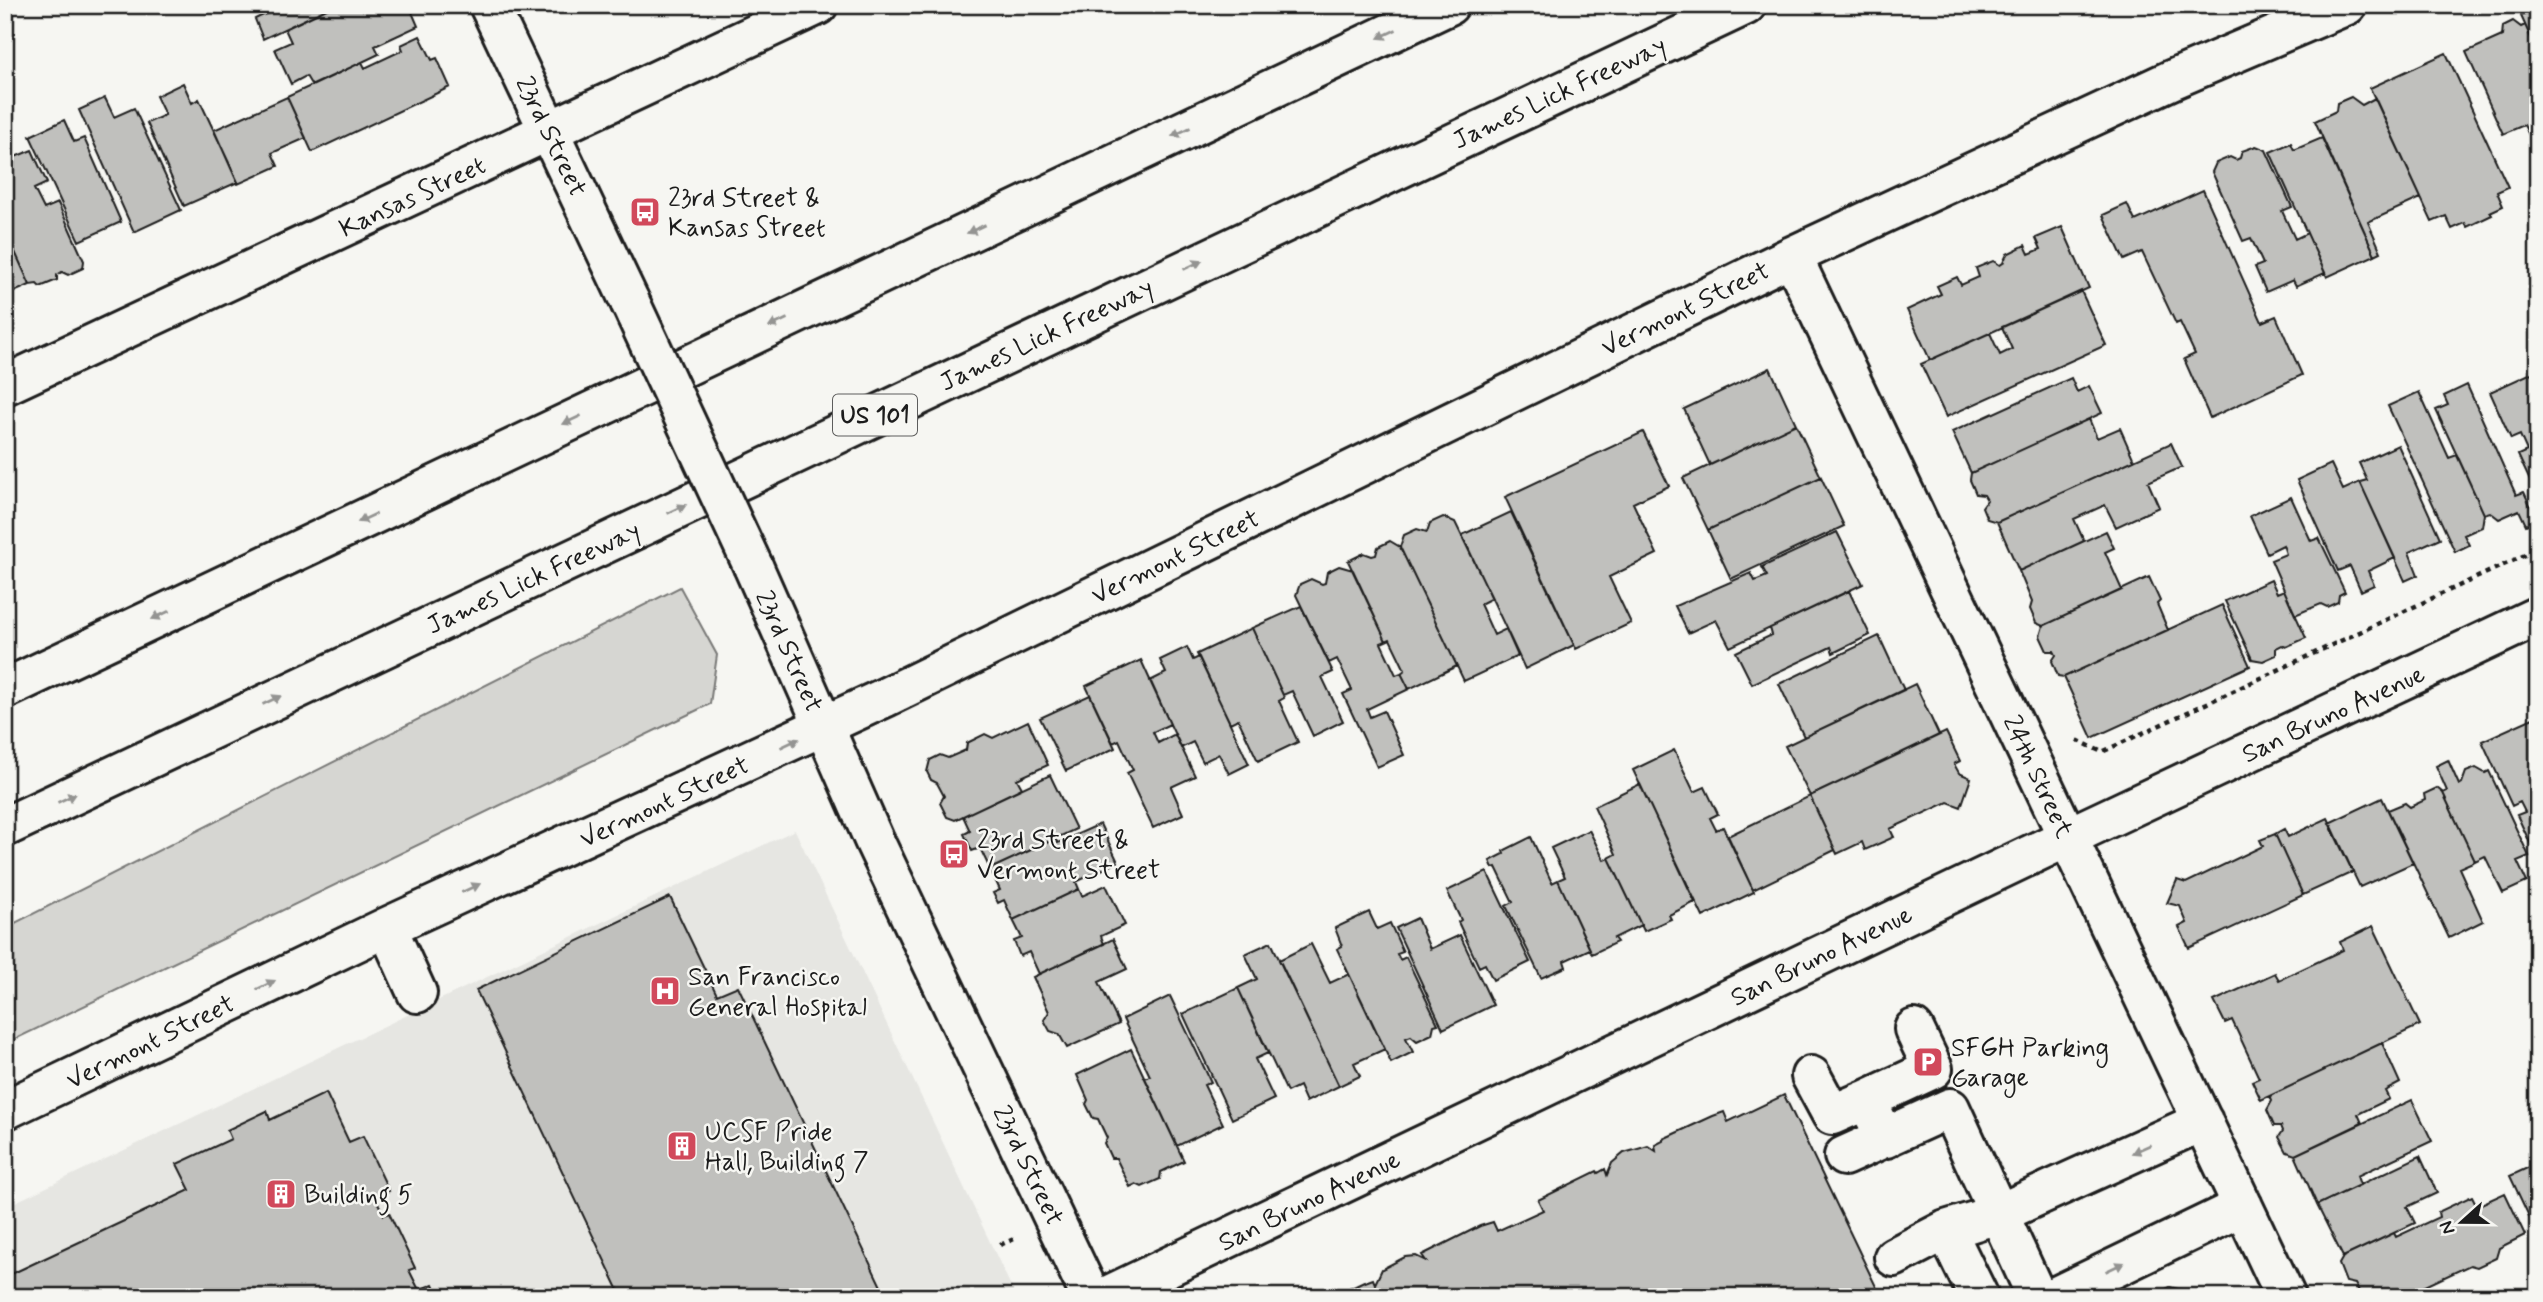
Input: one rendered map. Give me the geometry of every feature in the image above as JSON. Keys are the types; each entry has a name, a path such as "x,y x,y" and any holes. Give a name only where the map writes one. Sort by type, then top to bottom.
{"main road":[{"name":"23rd Street","path":"489,5 753,566 874,839 1091,1297"},
{"name":"Kansas Street","path":"5,385 818,5"},
{"path":"5,689 1449,5"},
{"name":"James Lick Freeway","path":"5,827 1746,5"},
{"name":"Vermont Street","path":"5,1110 387,927 823,727 1792,256 2171,80 2347,5"},
{"name":"24th Street","path":"1792,256 2286,1297"},
{"name":"San Bruno Avenue","path":"1105,1297 2068,837 2538,616"},
{"path":"387,927 417,993"},
{"path":"1811,1076 1832,1115 1866,1100 1933,1069 1914,1029"},
{"path":"1866,1100 1886,1138"},
{"path":"1844,1156 1950,1108 2037,1297"},
{"path":"1894,1257 1946,1230 1998,1213 2203,1121"},
{"path":"2054,1297 2243,1206"},
{"path":"1946,1230 1979,1297"}],"path":[{"path":"2077,740 2102,752 2538,549"},
{"path":"1000,1245 1014,1239"}],"shaded area":[{"path":"680,587 717,655 710,704 5,1044 5,928"},
{"name":"San Francisco General Hospital","path":"795,830 1016,1297 5,1297 5,1207"}],"building":[{"path":"274,5 335,5 263,39 255,19 276,9"},
{"path":"335,5 409,5 418,26 375,46 379,54 312,86 306,76 291,84 275,49 291,42 285,29"},
{"path":"2538,8 2538,53 2521,16"},
{"path":"2513,21 2521,27 2525,25 2538,53 2538,136 2531,139 2524,125 2503,134 2466,52 2502,36 2503,26"},
{"path":"420,36 432,60 437,58 450,87 312,152 287,97 362,62 365,68 403,50 401,45"},
{"path":"2446,53 2508,187 2497,192 2503,206 2490,212 2492,215 2467,227 2465,223 2452,229 2446,216 2432,222 2370,88"},
{"path":"183,83 192,103 199,99 238,182 184,206 147,123 165,115 156,96"},
{"path":"287,97 306,138 272,153 278,166 238,184 214,130"},
{"path":"2351,97 2362,105 2375,98 2421,198 2368,222 2381,252 2375,255 2315,121 2336,111 2337,103"},
{"path":"105,98 114,117 134,108 181,210 134,232 79,110"},
{"path":"64,120 74,142 84,138 121,222 79,241 30,136"},
{"path":"2322,138 2375,255 2327,277 2270,152 2291,143 2294,150"},
{"path":"2256,146 2266,150 2292,207 2282,211 2295,239 2307,233 2325,273 2296,286 2293,280 2266,292 2255,267 2263,264 2251,238 2243,241 2212,172 2216,163 2230,157 2236,160 2240,158 2242,151"},
{"path":"32,150 47,183 34,189 44,209 58,203 84,261 83,268 68,275 62,272 57,275 57,280 40,287 37,284 30,285 5,230 5,161"},
{"path":"2203,190 2262,322 2276,316 2302,375 2210,418 2184,359 2195,354 2180,322 2176,324 2142,252 2124,260 2103,215 2127,204 2135,221"},
{"path":"2062,227 2089,288 1930,360 1907,310 1941,294 1937,286 1957,277 1961,285 1979,277 1976,268 1993,261 2000,265 2007,254 2025,245 2029,254 2041,249 2036,238"},
{"path":"7,234 30,285 5,296 5,235"},
{"path":"2081,291 2106,345 1946,417 1921,364 1990,333 2000,355 2012,349 2002,327"},
{"path":"1770,368 1796,424 1710,465 1684,409"},
{"path":"2538,370 2538,498 2518,455 2527,451 2520,435 2511,439 2490,392"},
{"path":"2071,378 2077,392 2089,386 2102,413 1971,473 1952,432"},
{"path":"2467,385 2516,495 2524,492 2537,520 2526,525 2519,510 2499,519 2490,512 2484,514 2436,410 2448,405 2444,396"},
{"path":"2419,392 2449,458 2457,455 2484,514 2482,527 2464,535 2469,545 2455,552 2388,406"},
{"path":"2089,419 2097,438 2120,428 2134,460 1997,522 1987,519 1982,507 1987,500 1984,495 1976,494 1970,480 1971,473"},
{"path":"1796,424 1821,477 1708,530 1683,478"},
{"path":"1643,432 1669,486 1633,503 1657,554 1609,577 1631,623 1576,649 1505,497"},
{"path":"2171,443 2182,467 2148,482 2159,507 2116,527 2105,505 2074,519 2084,541 2019,571 1997,522"},
{"path":"2398,445 2440,538 2409,552 2418,575 2405,581 2360,482 2367,480 2359,463"},
{"path":"2331,464 2343,490 2360,482 2395,558 2368,571 2374,585 2361,591 2350,566 2338,571 2297,480"},
{"path":"1821,477 1844,526 1731,579 1708,530"},
{"path":"2291,497 2311,541 2319,538 2345,592 2339,595 2338,602 2327,607 2321,604 2295,615 2271,560 2286,554 2283,545 2267,553 2250,516"},
{"path":"1511,512 1574,645 1525,669 1462,535"},
{"path":"1443,517 1455,522 1492,598 1480,604 1494,635 1506,629 1518,656 1464,681 1400,547 1404,535 1417,529 1427,532 1430,523"},
{"path":"2106,531 2114,548 2105,552 2122,590 2043,626 2036,623 2030,609 2032,602 2019,571"},
{"path":"1837,532 1863,584 1730,647 1716,620 1688,633 1675,606 1751,573 1755,581 1767,576 1762,567"},
{"path":"1390,541 1400,547 1457,666 1409,689 1401,673 1405,670 1390,639 1386,641 1348,561 1364,553 1376,555 1378,547"},
{"path":"1339,566 1353,570 1386,641 1381,643 1396,675 1401,673 1409,689 1367,709 1370,717 1384,711 1404,755 1377,767 1343,694 1352,690 1337,659 1329,663 1296,595 1300,584 1311,579 1325,583 1327,572"},
{"path":"2149,577 2160,601 2157,604 2168,630 2064,677 2058,676 2052,661 2056,655 2054,651 2047,651 2040,636 2043,626"},
{"path":"2271,580 2277,593 2284,590 2306,638 2286,647 2282,645 2276,648 2276,655 2263,661 2252,659 2225,601"},
{"path":"1849,591 1870,635 1833,653 1831,647 1752,684 1736,652 1772,635 1770,628"},
{"path":"2222,605 2250,666 2092,738 2064,677"},
{"path":"1301,606 1333,672 1322,677 1343,721 1313,736 1292,691 1283,695 1252,628"},
{"path":"1252,628 1283,695 1284,698 1279,701 1298,742 1258,761 1238,719 1230,723 1197,654"},
{"path":"1879,636 1904,690 1804,737 1779,684"},
{"path":"1187,647 1193,660 1199,657 1249,764 1229,774 1219,754 1203,762 1193,742 1181,748 1150,681 1166,673 1160,660"},
{"path":"1141,660 1170,724 1153,732 1158,743 1175,734 1195,776 1171,787 1183,814 1153,828 1127,773 1133,770 1119,740 1113,743 1086,686"},
{"path":"1915,684 1939,735 1810,796 1785,746"},
{"path":"1090,695 1115,748 1066,771 1040,718"},
{"path":"2533,718 2538,726 2538,860 2517,815 2525,812 2520,802 2512,806 2482,741"},
{"path":"1028,721 1048,765 1017,779 1022,788 955,820 947,817 940,803 944,796 927,772 930,760 940,755 948,758 966,750 967,743 985,734 993,738"},
{"path":"1946,732 1960,761 1954,764 1959,773 1971,778 1961,807 1948,802 1890,829 1894,837 1865,850 1862,842 1837,854 1810,796"},
{"path":"1674,750 1694,792 1705,787 1718,814 1710,818 1716,830 1723,827 1754,892 1703,917 1633,770"},
{"path":"2448,760 2459,785 2466,772 2476,768 2485,773 2489,771 2529,856 2517,861 2527,882 2503,893 2485,856 2475,861 2443,793 2447,791 2436,766"},
{"path":"1050,775 1076,829 990,869 980,848 972,851 964,834 970,831 963,816"},
{"path":"1640,784 1695,902 1669,915 1671,919 1644,931 1609,858 1616,854 1594,806"},
{"path":"2437,788 2443,793 2475,861 2459,868 2483,921 2449,938 2388,810 2405,803 2410,807 2425,800 2424,794"},
{"path":"1810,796 1835,850 1753,890 1728,836"},
{"path":"2382,798 2413,863 2360,887 2329,823"},
{"path":"2328,818 2353,872 2303,895 2275,834 2284,829 2288,837"},
{"path":"1100,824 1118,862 1076,882 1079,889 1013,920 1004,900 998,903 993,893 1000,890 990,869 1055,839 1058,843"},
{"path":"1589,830 1604,860 1609,858 1641,925 1614,938 1617,942 1592,954 1558,880 1565,877 1551,848"},
{"path":"2275,834 2303,895 2189,948 2179,927 2187,923 2180,906 2167,903 2177,880 2186,883 2263,846 2260,840"},
{"path":"1531,837 1552,883 1558,880 1590,949 1564,961 1566,967 1541,978 1506,906 1513,902 1496,867 1493,868 1490,861"},
{"path":"1487,872 1530,962 1493,980 1485,964 1479,967 1447,891"},
{"path":"1106,885 1125,925 1101,936 1104,944 1039,974 1029,952 1020,956 1014,941 1022,938 1013,920 1079,889 1082,896"},
{"name":"UCSF Pride Hall, Building 7","path":"670,897 717,995 738,986 886,1297 622,1297 476,990"},
{"path":"1369,912 1377,929 1390,923 1403,952 1397,954 1400,960 1406,957 1438,1024 1434,1025 1432,1034 1417,1041 1411,1036 1406,1038 1413,1052 1391,1063 1337,949 1342,946 1335,928"},
{"path":"1417,918 1430,949 1460,935 1493,1005 1443,1029 1396,928"},
{"path":"2373,926 2420,1025 2261,1100 2252,1081 2259,1078 2232,1020 2225,1023 2214,1001 2275,973 2279,980 2343,950 2340,942"},
{"path":"1113,939 1127,969 1099,982 1119,1024 1067,1048 1059,1034 1050,1031 1044,1020 1049,1012 1033,977"},
{"path":"1271,942 1339,1086 1306,1102 1299,1086 1287,1092 1238,988 1257,979 1245,954"},
{"path":"1311,944 1330,983 1349,974 1385,1049 1354,1063 1360,1076 1339,1086 1279,960"},
{"path":"1238,988 1268,1053 1255,1059 1274,1099 1232,1119 1183,1014"},
{"path":"1170,996 1211,1082 1204,1085 1223,1124 1177,1146 1145,1078 1150,1076 1123,1019"},
{"path":"2382,1043 2400,1083 2385,1091 2389,1099 2358,1114 2362,1123 2295,1155 2287,1152 2279,1137 2283,1131 2281,1126 2274,1126 2267,1110 2272,1101 2270,1096"},
{"path":"1131,1049 1184,1161 1161,1172 1160,1179 1142,1187 1136,1184 1130,1187 1116,1158 1111,1158 1104,1143 1107,1138 1098,1119 1093,1118 1086,1104 1088,1100 1077,1075"},
{"name":"Building 5","path":"326,1093 349,1142 363,1136 389,1191 375,1197 384,1215 389,1213 415,1268 409,1270 419,1290 433,1284 439,1297 5,1297 5,1277 190,1190 177,1164 231,1139 227,1130 267,1111 270,1120"},
{"path":"1784,1095 1881,1297 1330,1297 1364,1281 1373,1279 1375,1284 1382,1269 1405,1257 1416,1256 1426,1261 1422,1255 1480,1226 1493,1222 1497,1231 1543,1210 1538,1200 1597,1171 1598,1173 1605,1169 1607,1175 1612,1163 1624,1153 1648,1146 1656,1151 1655,1145 1663,1139 1713,1116 1724,1112 1728,1122"},
{"path":"2412,1100 2432,1141 2357,1176 2360,1185 2317,1205 2295,1155"},
{"path":"2420,1156 2437,1193 2407,1207 2415,1223 2343,1257 2317,1205"},
{"path":"2538,1163 2538,1228 2535,1229 2510,1176"},
{"path":"2505,1193 2525,1235 2499,1248 2496,1258 2477,1267 2470,1265 2402,1297 2358,1297 2360,1293 2355,1284 2346,1282 2339,1264 2343,1257 2394,1233 2396,1237 2439,1217 2438,1212 2472,1196 2477,1206"},
{"path":"2170,1287 2186,1291 2196,1297 2150,1296"}],"place":[{"name":"23rd Street & Kansas Street","path":"645,212"},
{"name":"23rd Street & Vermont Street","path":"954,854"},
{"name":"San Francisco General Hospital","path":"665,991"},
{"name":"SFGH Parking Garage","path":"1928,1062"},
{"name":"UCSF Pride Hall, Building 7","path":"682,1146"},
{"name":"Building 5","path":"281,1194"}]}
